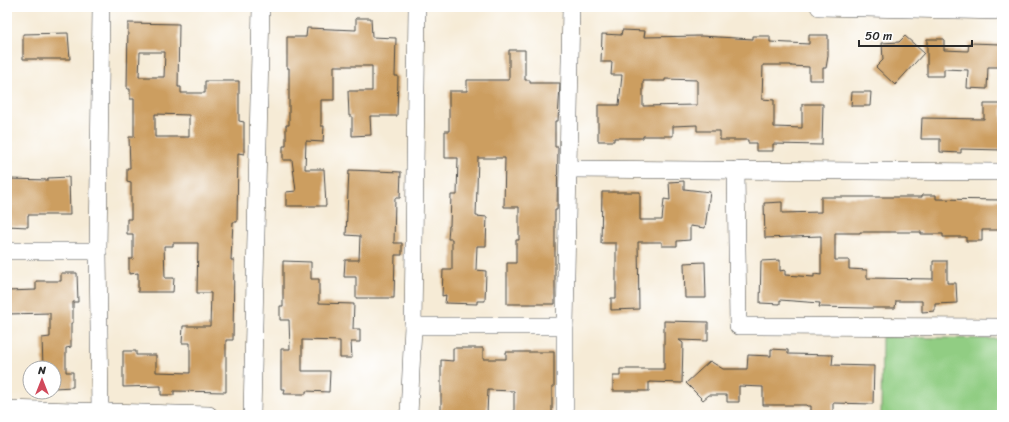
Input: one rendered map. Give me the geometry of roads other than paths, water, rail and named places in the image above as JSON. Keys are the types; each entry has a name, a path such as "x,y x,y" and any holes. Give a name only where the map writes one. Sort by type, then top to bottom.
{"street":[{"path":"100,411 98,251 101,7"},
{"path":"252,415 261,7"},
{"path":"407,415 409,415 413,326 417,7"},
{"path":"565,415 565,326 571,7"},
{"path":"819,7 981,9 1002,11"},
{"path":"569,169 1002,172"},
{"path":"736,170 738,326 1002,327"},
{"path":"7,251 98,251"},
{"path":"413,326 565,326"},
{"path":"7,409 209,415"}]}
